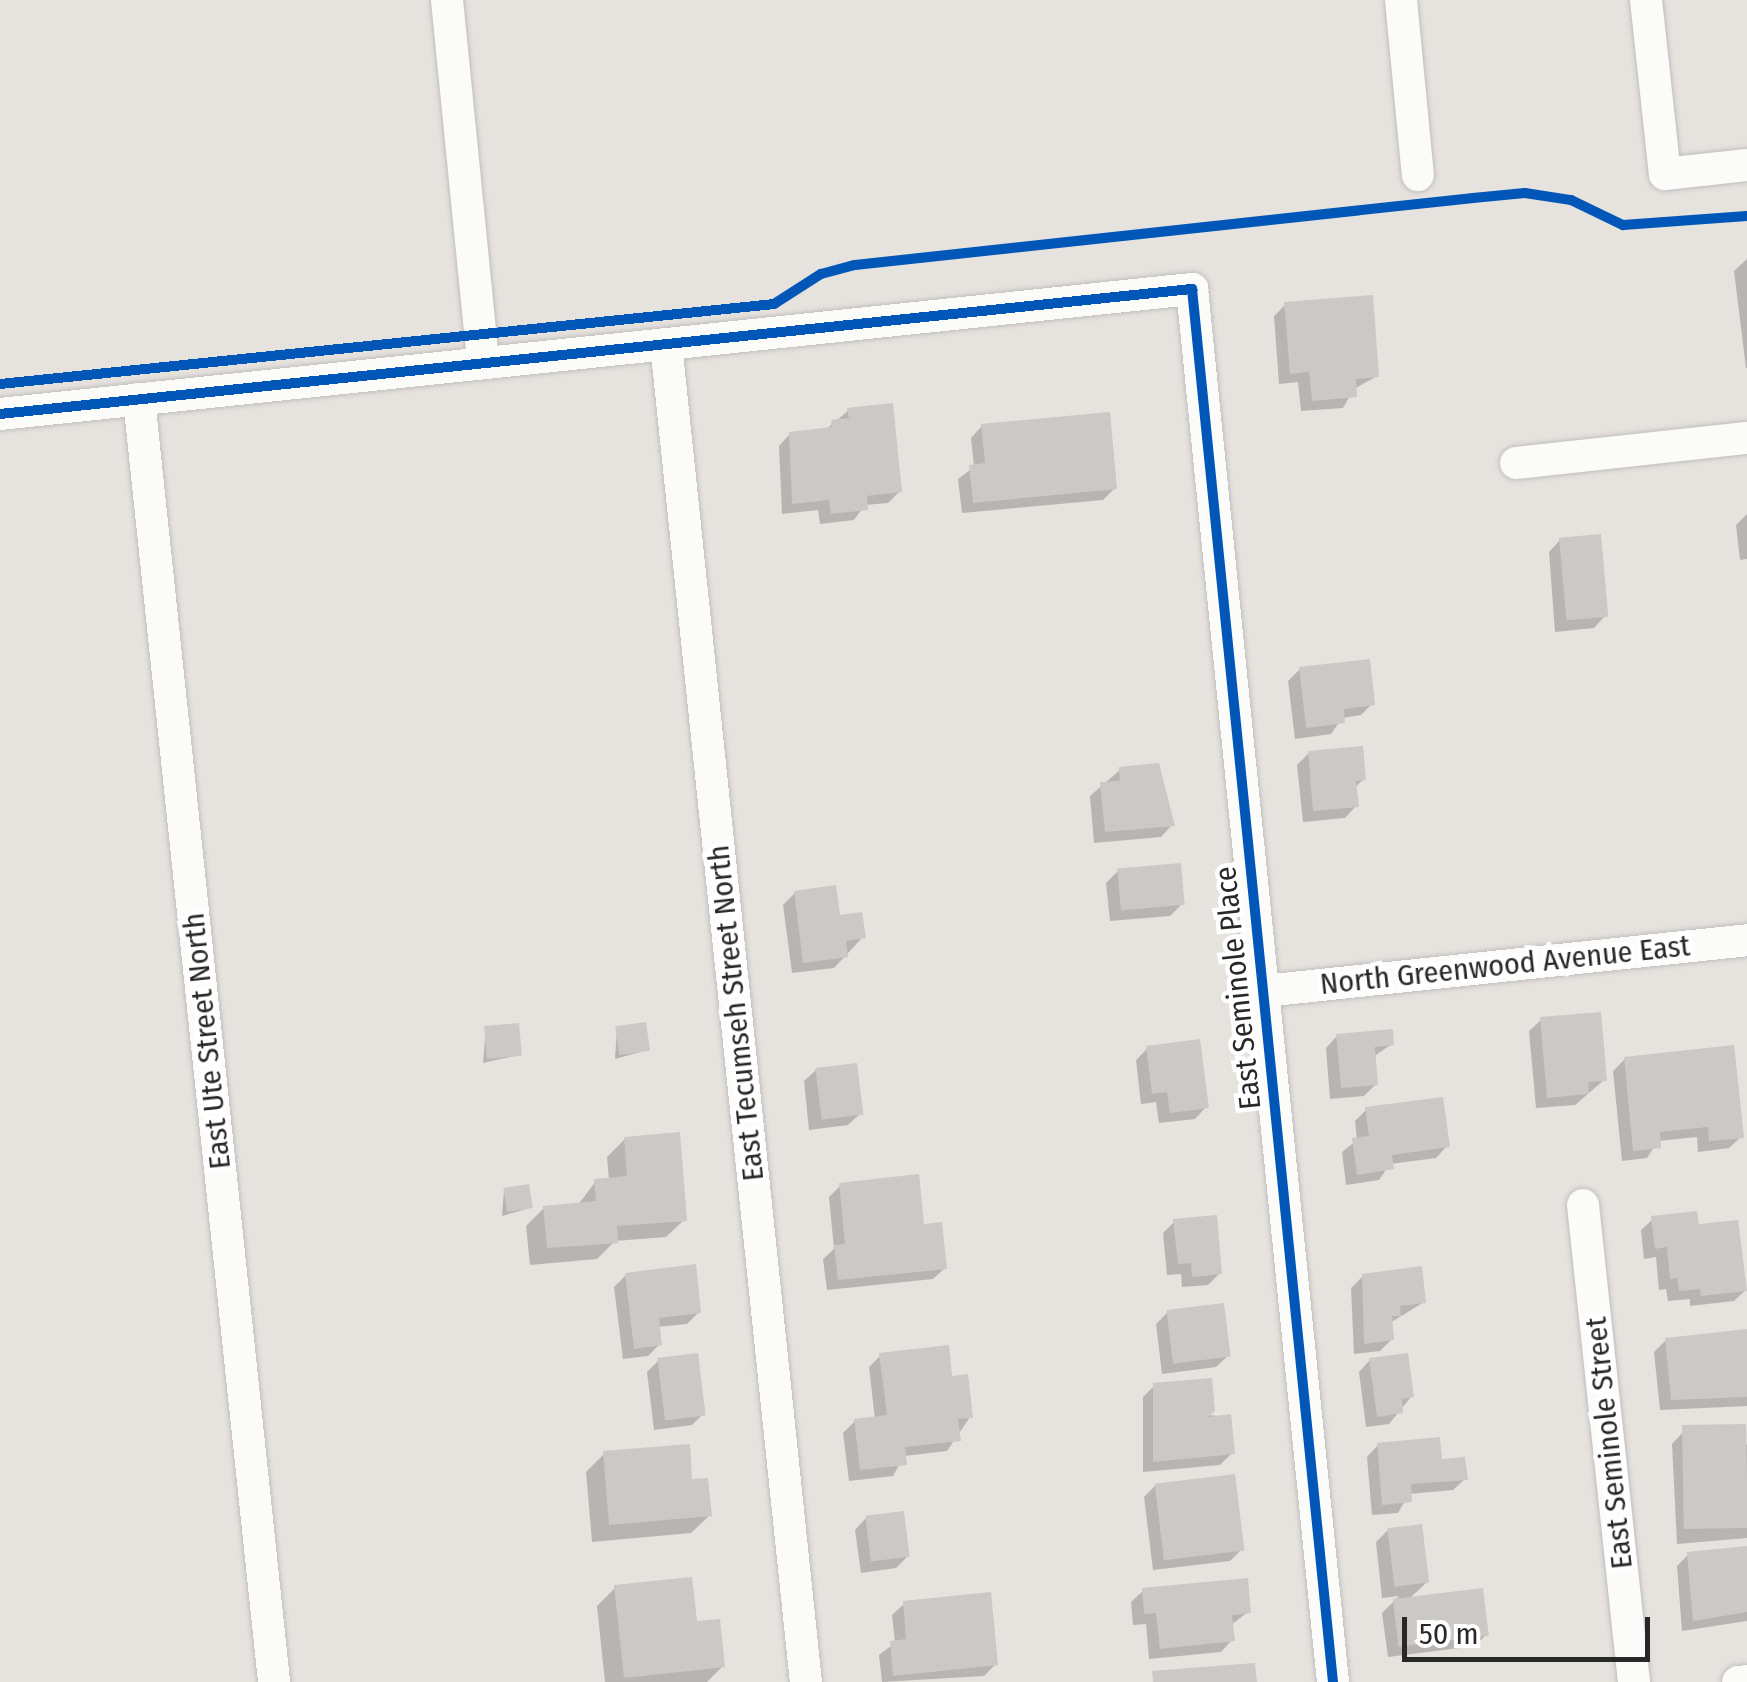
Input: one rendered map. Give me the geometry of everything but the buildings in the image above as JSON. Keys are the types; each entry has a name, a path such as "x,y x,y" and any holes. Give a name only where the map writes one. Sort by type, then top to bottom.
{"street":[{"path":"448,0 483,363"},
{"path":"1401,0 1418,175"},
{"path":"1646,0 1665,174 1747,164"},
{"name":"East Seminole Place","path":"666,344 1192,289 1334,1682"},
{"path":"0,414 666,344"},
{"name":"East Tecumseh Street North","path":"666,344 806,1682"},
{"name":"East Ute Street North","path":"139,399 274,1682"},
{"path":"1516,463 1747,438"},
{"name":"North Greenwood Avenue East","path":"1264,991 1747,940"},
{"name":"East Seminole Street","path":"1584,1204 1634,1682"},
{"path":"1738,1682 1747,1681"}],"cycle path":[{"path":"0,384 774,304 821,274 855,265 1473,198 1525,193 1571,200 1623,225 1747,216"},
{"path":"0,414 1192,289 1333,1682"}]}
